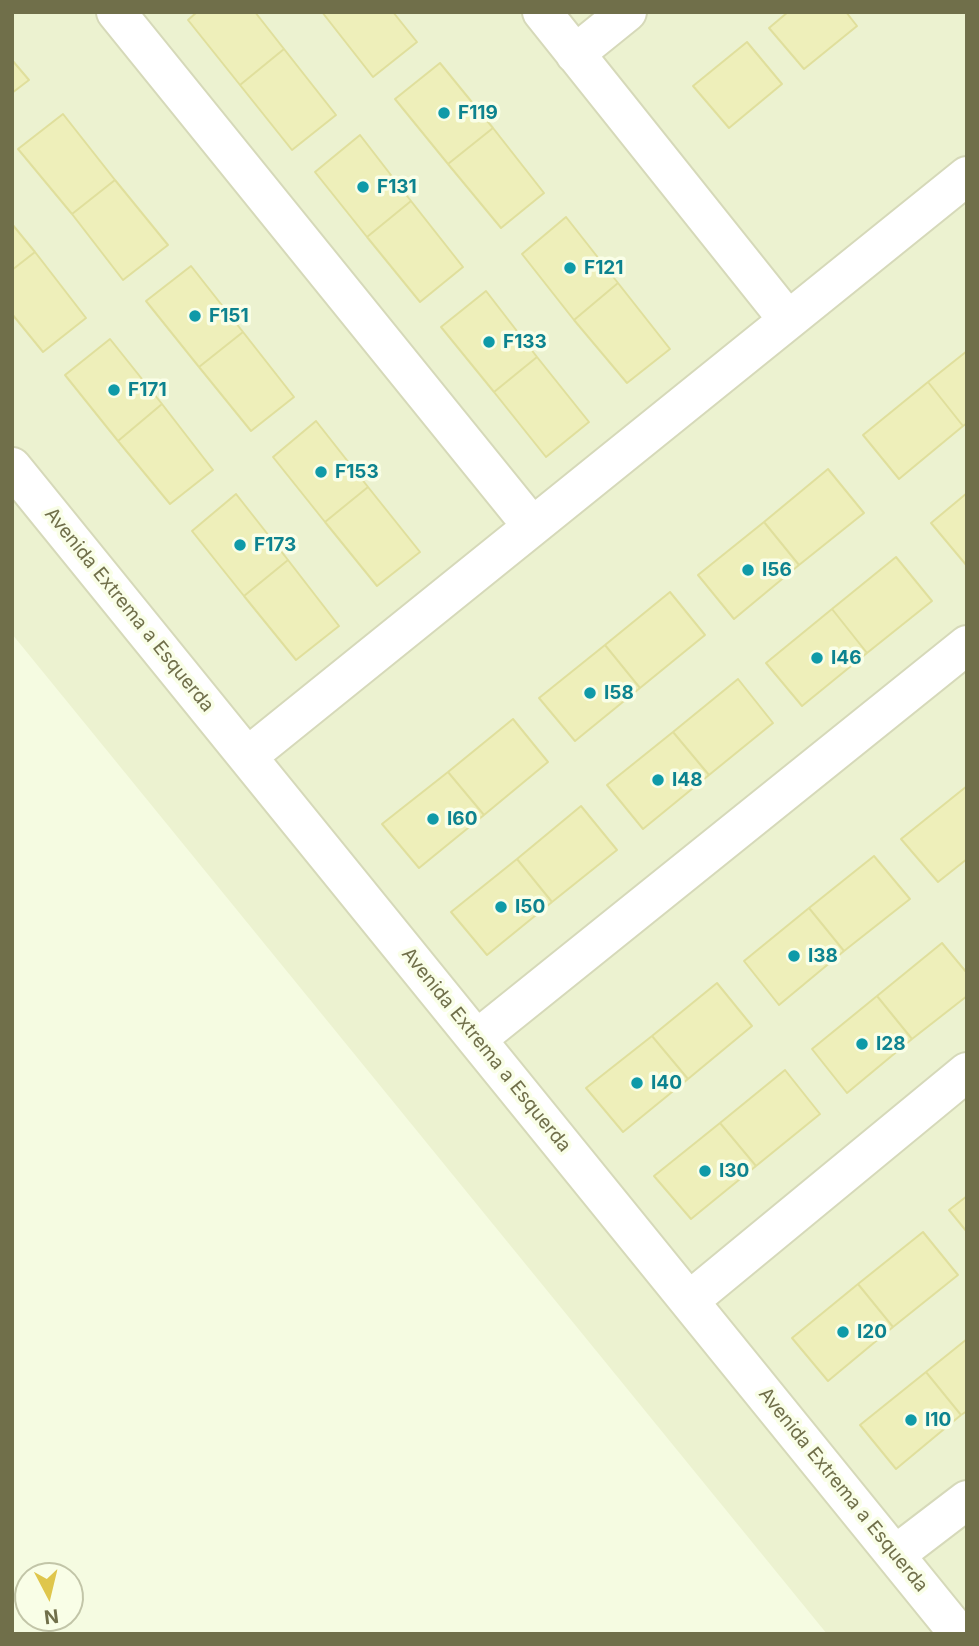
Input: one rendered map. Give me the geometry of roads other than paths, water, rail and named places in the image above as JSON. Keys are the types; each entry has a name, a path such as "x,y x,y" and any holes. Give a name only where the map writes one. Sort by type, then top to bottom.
{"street":[{"path":"116,12 532,527"},
{"path":"542,12 788,320"},
{"path":"576,54 627,12"},
{"path":"248,757 967,176"},
{"name":"Avenida Extrema a Esquerda","path":"12,467 959,1634"},
{"path":"477,1039 967,645"},
{"path":"689,1301 967,1072"},
{"path":"895,1555 967,1500"}],"place":[{"name":"F119","path":"444,113"},
{"name":"F131","path":"363,187"},
{"name":"F121","path":"570,268"},
{"name":"F151","path":"195,316"},
{"name":"F133","path":"489,342"},
{"name":"F171","path":"114,390"},
{"name":"F153","path":"321,472"},
{"name":"F173","path":"240,545"},
{"name":"I56","path":"748,570"},
{"name":"I46","path":"817,658"},
{"name":"I58","path":"590,693"},
{"name":"I48","path":"658,780"},
{"name":"I60","path":"433,819"},
{"name":"I50","path":"501,907"},
{"name":"I38","path":"794,956"},
{"name":"I28","path":"862,1044"},
{"name":"I40","path":"637,1083"},
{"name":"I30","path":"705,1171"},
{"name":"I20","path":"843,1332"},
{"name":"I10","path":"911,1420"}]}
